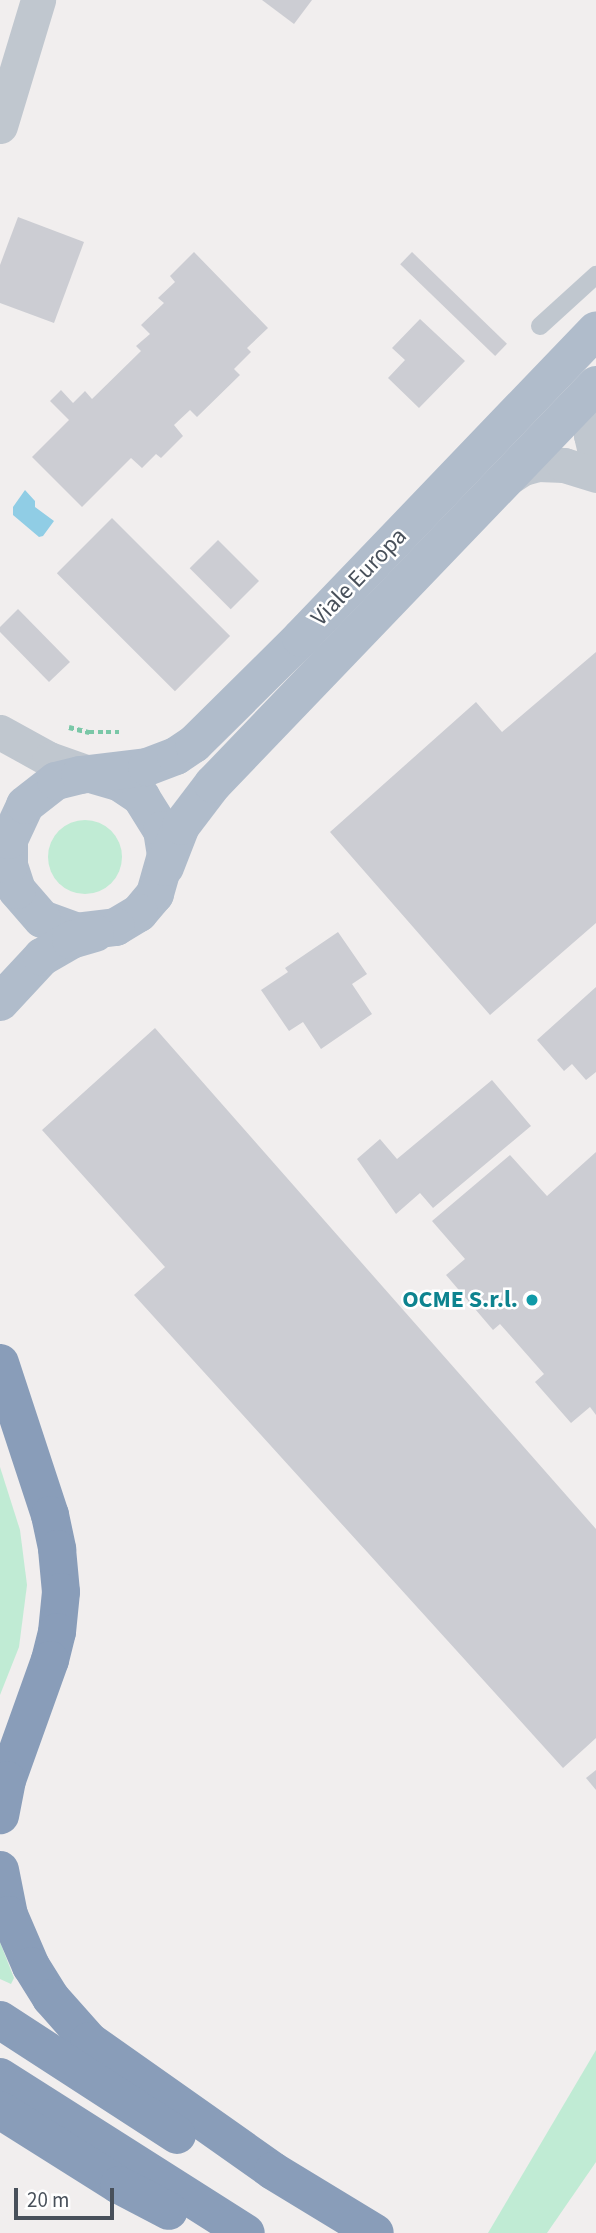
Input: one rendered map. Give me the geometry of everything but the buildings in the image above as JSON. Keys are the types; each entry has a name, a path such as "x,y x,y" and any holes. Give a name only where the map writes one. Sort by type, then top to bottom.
{"highway":[{"path":"0,1363 50,1515 57,1549 61,1592 57,1632 50,1660 9,1773 0,1815"},
{"path":"0,1431 33,1526 42,1594 39,1626 31,1661 16,1697 0,1723"},
{"path":"0,1870 9,1915 31,1966 51,1998 89,2041 273,2171 375,2233"},
{"path":"0,2020 180,2137 337,2233"},
{"path":"0,2077 246,2233"},
{"path":"0,2110 119,2186 220,2233"}],"main road":[{"name":"Viale Europa","path":"94,775 157,764 185,751 202,736 596,330"},
{"name":"Viale Europa","path":"164,869 181,826 207,791 596,385"},
{"path":"0,917 7,894 4,856 9,840 25,805 56,781 94,775 131,789 150,806 162,830 164,869 148,904 128,921 57,946 28,970 0,1002"},
{"path":"4,856 16,890 42,919 78,932 104,931"}],"street":[{"path":"0,126 38,0"},
{"path":"596,395 591,412 591,435 596,456"},
{"path":"506,479 523,468 538,464 564,465 596,475"},
{"path":"0,732 49,759 94,775"}],"lane":[{"path":"540,326 596,275"}],"path":[{"path":"66,726 89,732 126,732"}],"green space":[{"path":"85,820 99,823 111,831 119,843 122,857 119,871 111,883 99,891 85,894 71,891 59,883 51,871 48,857 51,843 59,831 71,823"},
{"path":"0,1467 20,1530 27,1585 19,1647 0,1695"},
{"path":"0,1942 14,1978 11,1984 0,1979"},
{"path":"596,2050 596,2162 547,2233 488,2233"}],"water":[{"path":"25,490 35,501 35,507 54,521 43,536 39,537 13,515 13,507"}],"place":[{"name":"OCME S.r.l.","path":"532,1300"}]}
